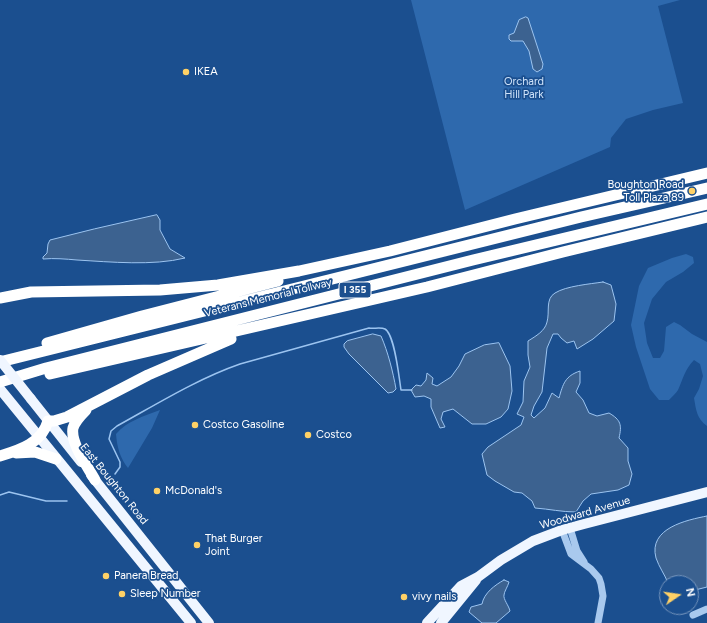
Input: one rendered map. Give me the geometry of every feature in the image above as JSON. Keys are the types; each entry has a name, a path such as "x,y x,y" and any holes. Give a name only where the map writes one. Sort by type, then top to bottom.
{"highway":[{"path":"0,298 31,292 160,290 218,285 299,271 390,251 515,219 707,173"},
{"name":"Veterans Memorial Tollway","path":"3,361 581,217 707,188"},
{"name":"Veterans Memorial Tollway","path":"1,384 46,368 473,260 707,204"},
{"path":"1,384 427,287 707,217"},
{"path":"3,361 31,348 66,337 390,251"},
{"path":"2,455 17,450 39,438 44,433 48,421 62,419 148,375 224,341 306,315"},
{"path":"91,404 76,422 73,433 76,445 95,480"},
{"path":"2,455 35,452 56,459"}],"main road":[{"name":"East Boughton Road","path":"3,361 48,421 210,623"},
{"path":"1,384 15,407 39,438 189,620"},
{"name":"Woodward Avenue","path":"427,623 461,586 478,577 514,551 533,541 566,529 707,492"},
{"name":"Woodward Avenue","path":"441,623 478,577"}],"street":[{"path":"566,529 571,554 591,569 598,578 603,590 598,623"},
{"path":"693,616 707,609"}],"green space":[{"name":"Orchard Hill Park","path":"411,0 680,0 658,6 683,103 653,110 626,119 611,138 610,147 465,210"},
{"path":"686,254 693,257 694,263 683,272 666,282 652,299 644,323 647,343 653,358 660,358 664,351 666,327 674,322 707,342 707,426 699,417 694,398 699,389 703,376 700,364 694,360 686,371 675,394 669,400 659,400 650,389 636,347 631,325 639,286 648,268"},
{"path":"160,410 152,428 128,468 119,452 116,434 120,429 131,422"}],"shaded area":[{"path":"526,17 528,18 543,64 542,69 537,72 533,69 529,51 523,41 511,41 509,39 509,35 514,33 519,20"},
{"path":"157,215 160,220 160,230 170,249 185,258 146,263 43,259 47,253 50,240"},
{"path":"603,282 611,285 616,304 614,321 593,339 577,349 574,341 567,343 558,334 553,334 547,348 542,392 531,415 534,418 545,408 552,393 559,398 565,381 571,375 580,371 580,383 576,392 583,400 589,413 597,416 609,413 620,423 619,438 628,448 628,461 632,474 629,485 618,490 591,494 583,501 576,512 535,508 532,501 522,493 514,492 487,475 482,454 488,447 521,425 524,417 517,414 523,402 524,381 530,367 528,341 540,333 546,325 549,302 552,296 555,293 565,289"},
{"path":"373,334 381,336 386,349 396,389 393,392 388,393 349,354 344,347 344,344 347,341"},
{"path":"499,343 510,366 512,391 508,409 501,417 486,424 472,424 453,409 443,412 441,419 445,427 440,428 431,407 431,399 424,396 415,397 411,390 416,385 421,386 426,380 427,373 433,378 432,384 437,386 451,377 465,354 484,345"},
{"path":"707,516 707,587 699,589 699,575 664,575 656,558 655,548 658,539 663,533 671,527 689,520"},
{"path":"504,580 509,582 504,597 510,611 496,623 482,623 469,612 471,607 482,604 487,593"}],"waterway":[{"path":"115,474 120,467 120,462 109,439 111,431 117,426 177,392 240,364 369,328 383,328 388,333 394,348 401,390 412,390"},
{"path":"0,495 9,492 46,501 67,501"}],"place":[{"name":"IKEA","path":"186,72"},
{"name":"Boughton Road Toll Plaza 89","path":"692,191"},
{"name":"Costco Gasoline","path":"195,425"},
{"name":"Costco","path":"308,435"},
{"name":"McDonald's","path":"157,491"},
{"name":"That Burger Joint","path":"197,545"},
{"name":"Panera Bread","path":"106,576"},
{"name":"Sleep Number","path":"122,594"},
{"name":"vivy nails","path":"404,597"}]}
